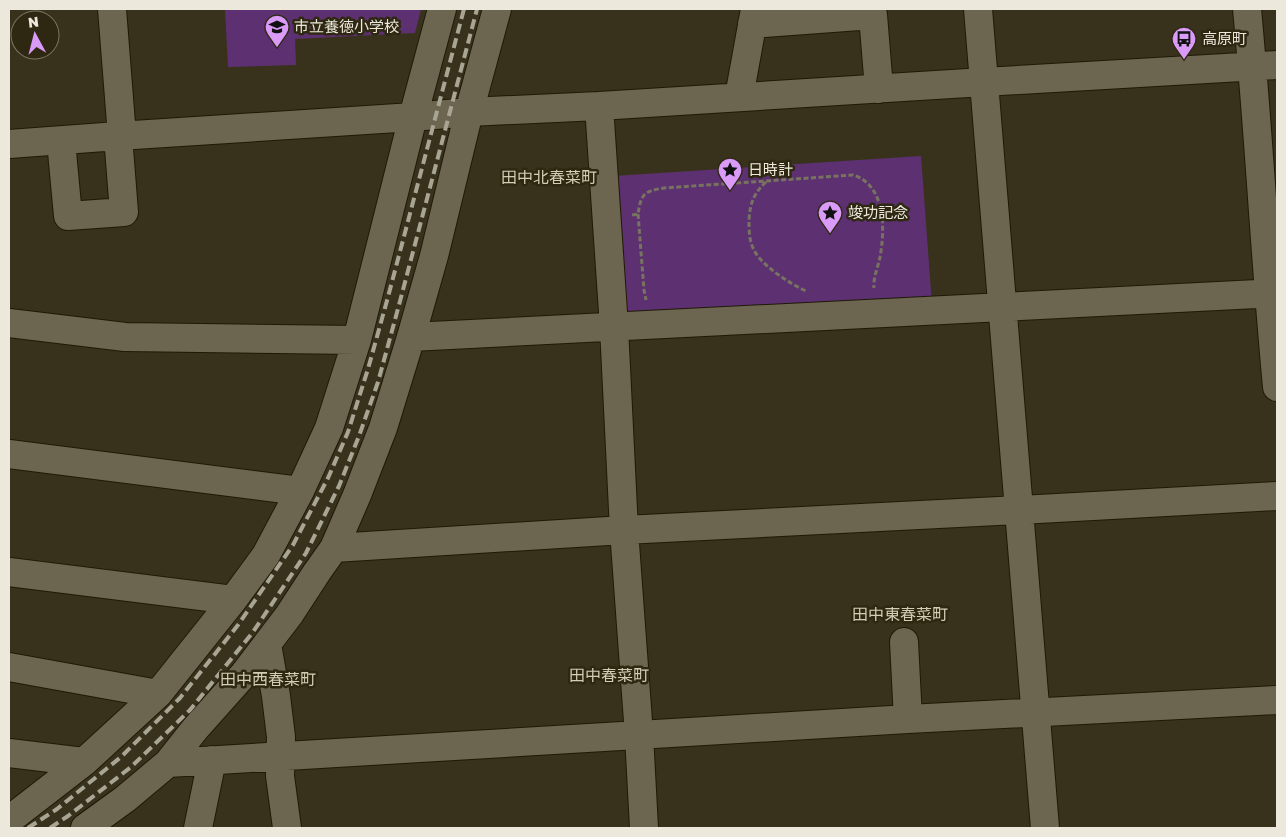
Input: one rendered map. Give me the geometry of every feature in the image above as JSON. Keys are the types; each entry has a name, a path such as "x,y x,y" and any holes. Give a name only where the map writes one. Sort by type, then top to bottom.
{"street":[{"path":"61,141 68,216 124,212 112,9"},
{"path":"9,820 84,762 158,694 266,556 330,428 357,340 442,9"},
{"path":"86,828 126,799 168,763 195,729 244,674 289,615 334,548 358,495 383,428 411,337 434,256 469,112 497,9"},
{"path":"978,9 1045,828"},
{"path":"1247,9 1265,66 1277,387"},
{"path":"739,97 753,16 873,15 879,89"},
{"path":"9,144 469,112 599,106 1265,66"},
{"path":"599,106 644,828"},
{"path":"411,337 1273,293"},
{"path":"9,323 125,337 357,340"},
{"path":"9,454 300,491"},
{"path":"334,548 624,530 1277,496"},
{"path":"9,572 233,600"},
{"path":"904,642 908,719"},
{"path":"267,644 281,737 280,776 287,828"},
{"path":"9,667 158,694"},
{"path":"168,763 908,719 1277,700"},
{"path":"9,752 84,762"},
{"path":"198,828 212,760"}],"path":[{"path":"647,302 644,290 638,214 640,202 649,191 853,175 862,178 868,184 878,202 881,214 882,246 874,290"},
{"path":"766,181 754,194 749,211 749,236 753,250 778,275 810,292"},
{"path":"606,216 638,214"}],"shaded area":[{"path":"225,9 421,9 415,33 295,39 296,65 228,67"},
{"path":"921,156 932,305 626,321 614,176"}],"railway":[{"path":"28,828 57,809 121,757 180,698 238,625 293,545 328,478 348,432 388,297 464,9"},
{"path":"50,828 131,767 190,710 253,632 306,553 339,486 378,382 477,9"}],"place":[{"name":"市立養徳小学校","path":"277,48"},
{"name":"高原町","path":"1184,60"},
{"name":"日時計","path":"730,191"},
{"name":"竣功記念","path":"830,234"}],"district":[{"name":"田中北春菜町","path":"549,177"},
{"name":"田中東春菜町","path":"900,614"},
{"name":"田中春菜町","path":"609,675"},
{"name":"田中西春菜町","path":"268,679"}]}
